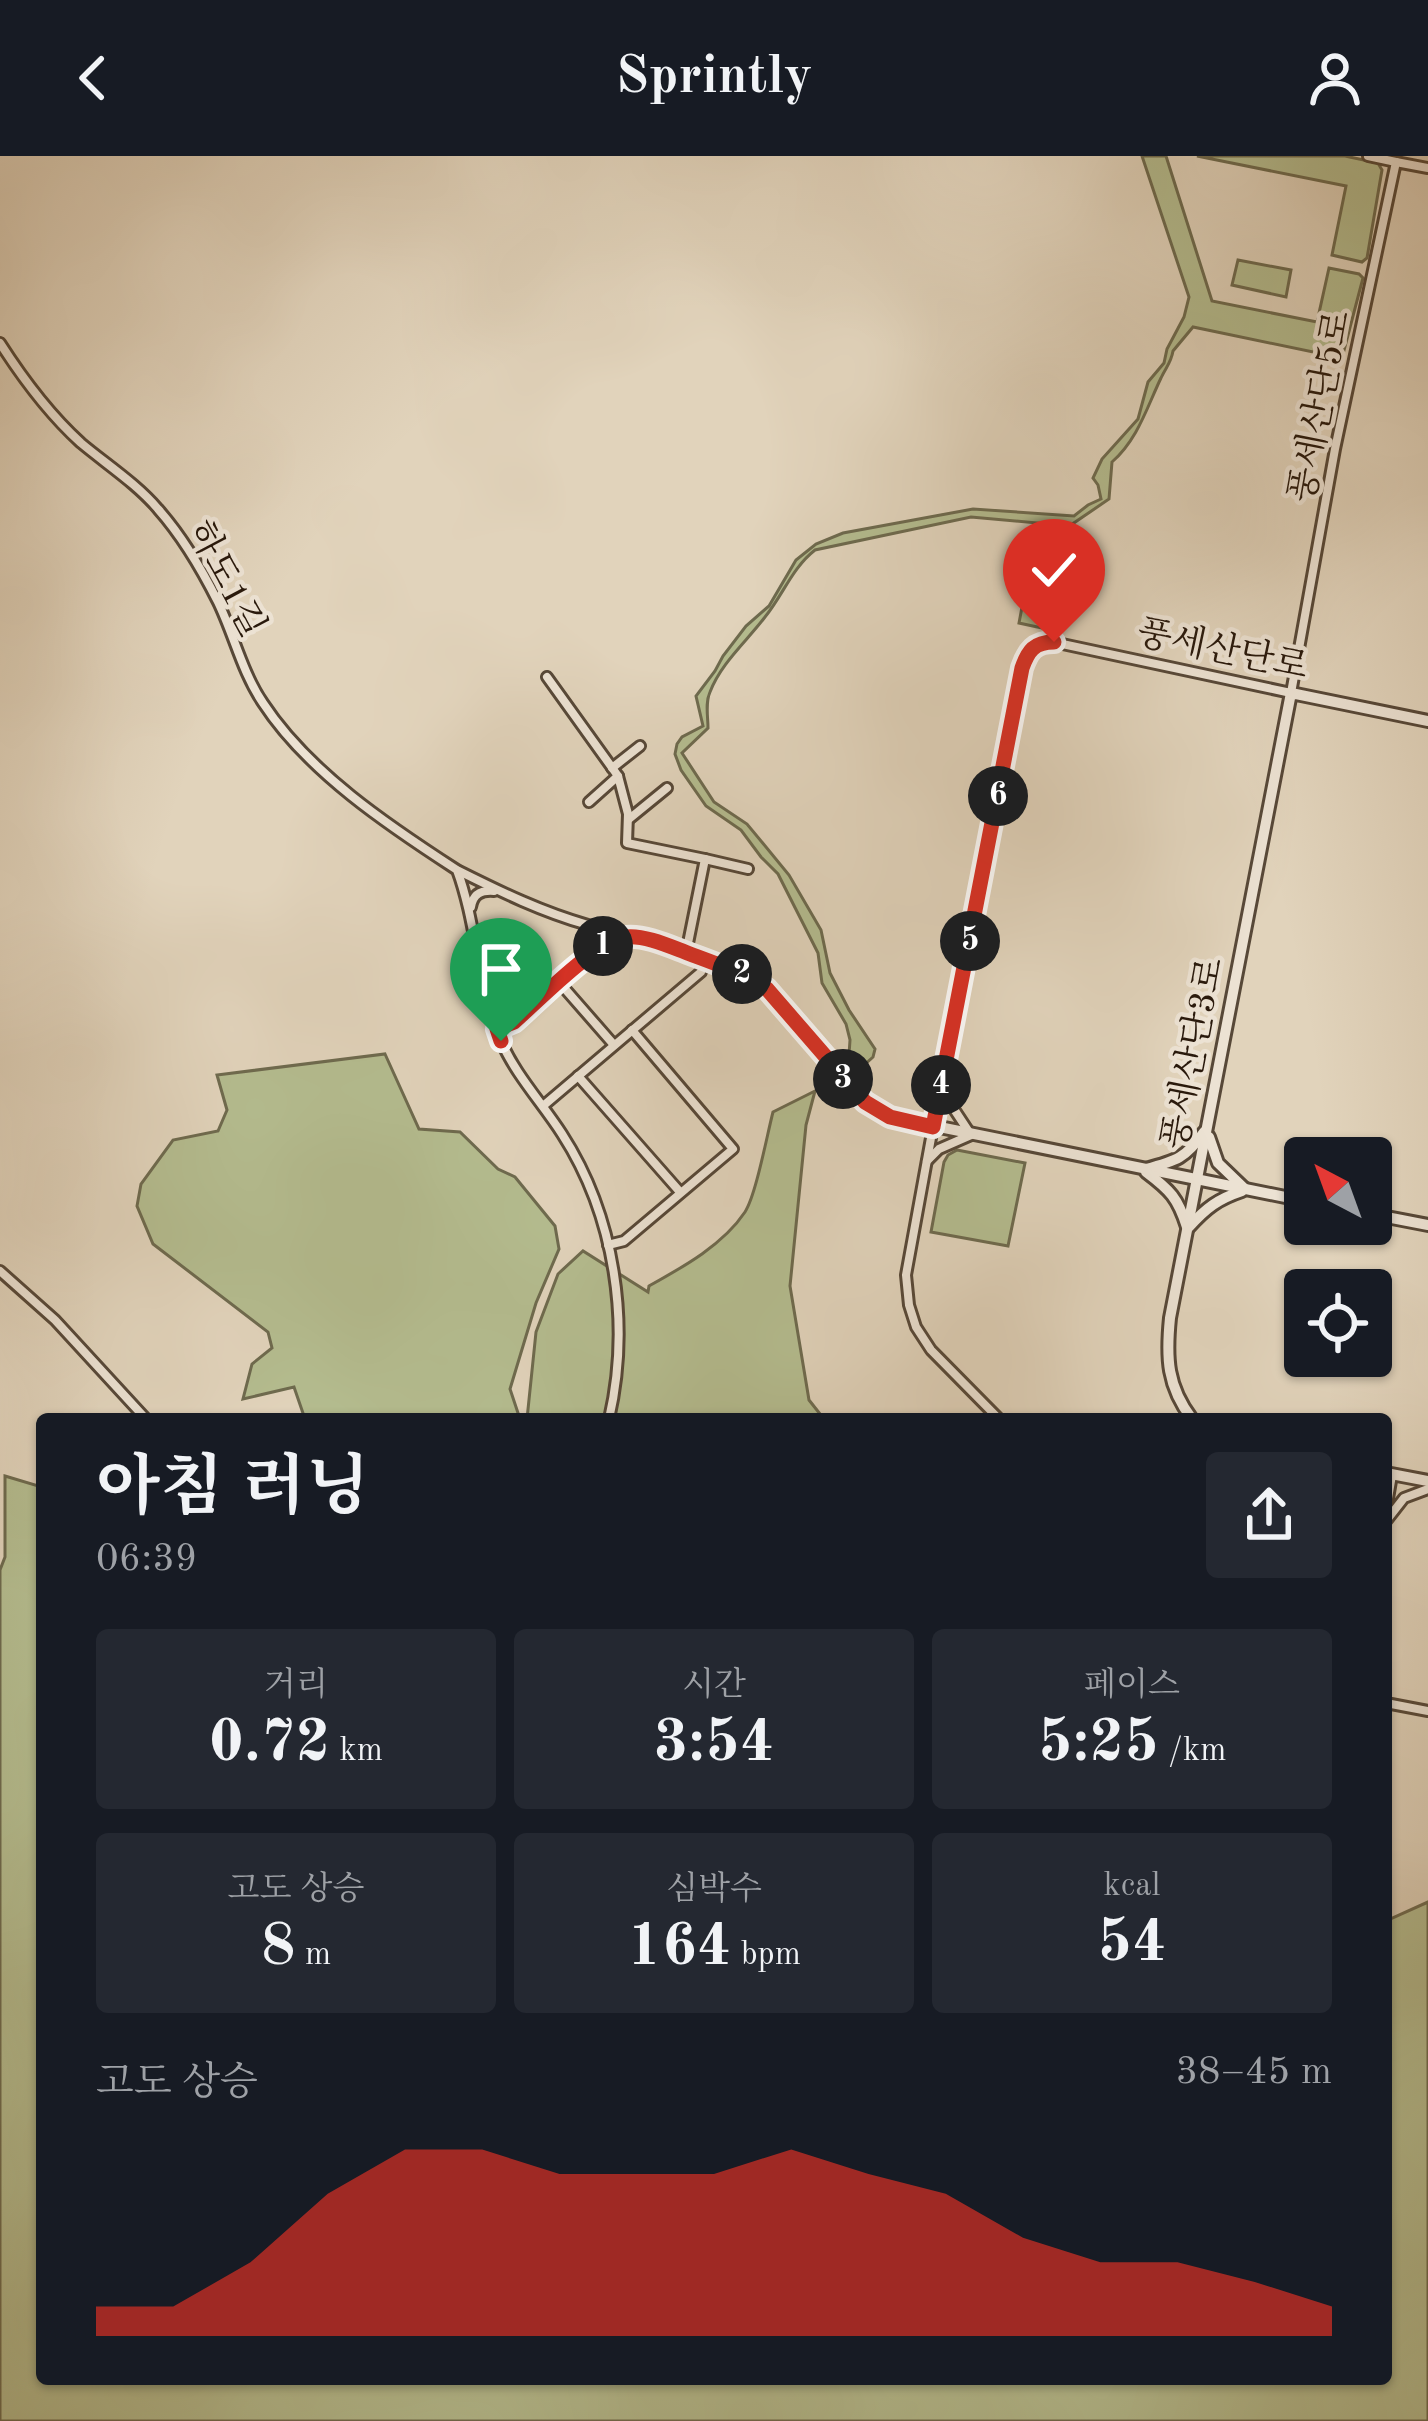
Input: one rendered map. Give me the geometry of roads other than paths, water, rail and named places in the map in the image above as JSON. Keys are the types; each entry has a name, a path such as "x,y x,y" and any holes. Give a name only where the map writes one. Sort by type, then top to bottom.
{"street":[{"path":"1368,156 1428,168"},
{"name":"풍세산단5로","path":"1291,693 1335,449 1396,162"},
{"name":"하도1길","path":"0,343 39,400 156,506 218,602 262,702 326,775 396,831 500,891 545,912 721,964 767,989 837,1072"},
{"name":"풍세산단로","path":"993,1413 931,1350 916,1327 906,1275 1027,655 1034,646 1054,642 1428,721"},
{"path":"547,676 615,772 628,820 627,843 748,869"},
{"name":"풍세산단3로","path":"1188,1413 1169,1377 1170,1318 1291,693"},
{"path":"589,802 640,746"},
{"path":"628,820 667,788"},
{"path":"686,952 705,859"},
{"path":"457,870 501,1041 590,1183 608,1245 619,1339 610,1413"},
{"path":"470,915 478,893 500,891"},
{"path":"587,925 597,950"},
{"path":"497,1029 514,1022 597,950 627,936"},
{"path":"543,1106 700,971 704,959"},
{"path":"559,982 614,1046"},
{"path":"608,1245 624,1241 733,1149 632,1030"},
{"path":"837,1072 865,1102 890,1117 1284,1197"},
{"path":"578,1076 681,1192"},
{"path":"940,1088 971,1135"},
{"path":"1143,1170 1190,1153 1207,1128"},
{"path":"1207,1128 1218,1163 1246,1190"},
{"path":"926,1162 939,1149 971,1135"},
{"path":"1143,1170 1171,1191 1187,1229 1220,1198 1246,1190"},
{"path":"1392,1218 1428,1225"},
{"path":"0,1271 55,1320 140,1413"},
{"path":"1392,1475 1428,1485"},
{"path":"1392,1511 1404,1498 1428,1485"},
{"path":"1392,1704 1428,1711"}]}
